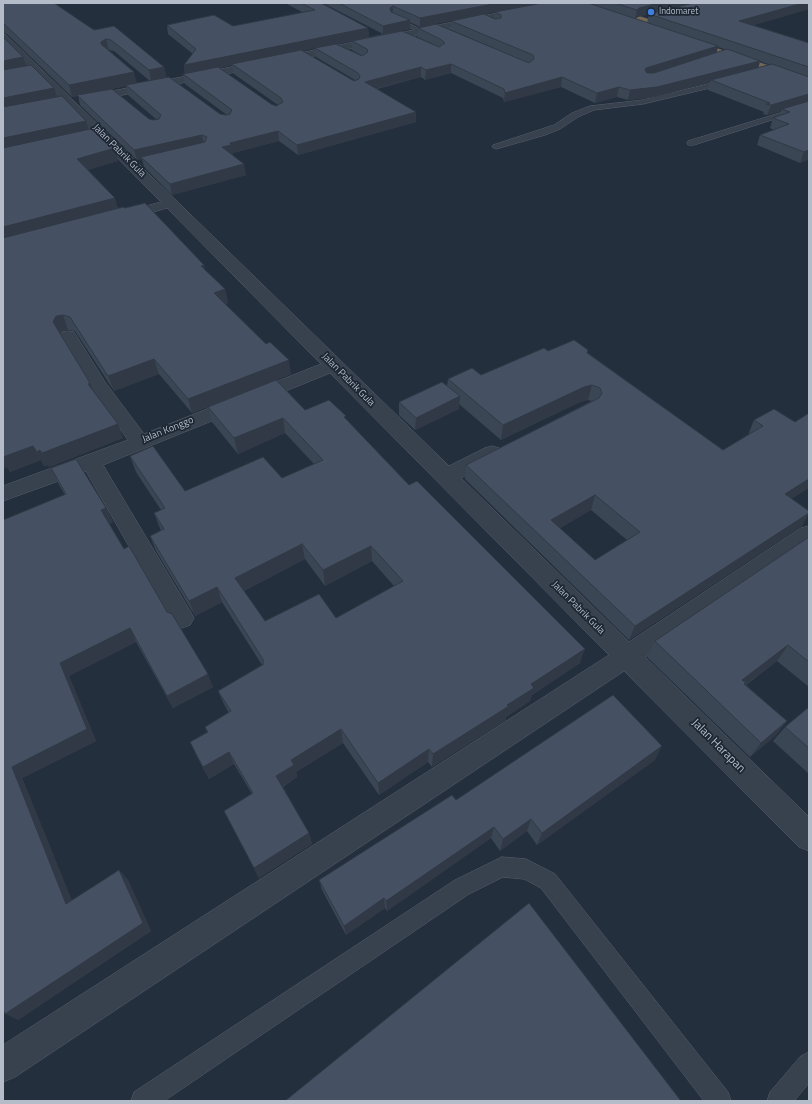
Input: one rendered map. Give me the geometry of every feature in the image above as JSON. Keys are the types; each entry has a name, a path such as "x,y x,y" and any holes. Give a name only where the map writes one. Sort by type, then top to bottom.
{"highway":[{"path":"587,4 641,20 809,76"},
{"path":"587,4 809,83"}],"street":[{"path":"62,104 560,3"},
{"path":"641,20 656,16"},
{"path":"437,28 450,34"},
{"path":"369,32 381,39"},
{"path":"404,35 417,42"},
{"name":"Jalan Pabrik Gula","path":"3,37 37,71 62,104 95,137 138,164 172,203 333,365 627,656"},
{"path":"338,48 350,54"},
{"path":"3,54 18,51"},
{"path":"303,55 315,63"},
{"path":"24,73 37,71"},
{"path":"166,71 185,90"},
{"path":"222,72 234,80"},
{"path":"138,77 148,86"},
{"path":"117,93 128,102"},
{"path":"110,219 172,203"},
{"path":"68,336 98,385 140,442"},
{"name":"Jalan Konggo","path":"3,494 91,462 333,365"},
{"path":"445,477 509,445"},
{"path":"91,462 182,618"},
{"path":"3,1065 627,656 809,534"},
{"name":"Jalan Harapan","path":"627,656 808,835"}],"lane":[{"path":"394,18 421,31"},
{"path":"482,19 492,23"},
{"path":"715,60 728,55"},
{"path":"757,74 771,70"},
{"path":"496,147 542,133 565,122 574,115 593,108 643,102 736,79"},
{"path":"691,143 809,106"},
{"path":"143,1101 462,887 502,867 526,869 548,881 719,1101"},
{"path":"778,1101 809,1064"}],"building":[{"path":"3,3 54,3 94,30 114,26 164,67 149,70 111,40 106,39 101,42 101,44 134,72 69,85 3,23"},
{"path":"301,3 321,3 368,28 184,65 196,49 167,25 214,15 233,26 315,10"},
{"path":"339,3 498,3 420,18 393,6 390,8 391,12 410,20 383,26"},
{"path":"542,3 588,3 718,46 646,68 645,70 647,73 654,73 727,49 760,61 657,87 630,90 619,87 597,93 562,77 505,93 504,89 451,64 426,70 421,67 365,82 416,112 297,145 278,131 230,143 231,145 222,147 244,164 170,184 141,157 205,142 207,137 202,135 134,150 77,95 112,89 149,119 154,120 159,119 161,115 126,85 169,77 220,114 226,115 230,114 232,110 183,74 218,67 276,106 283,102 281,98 232,64 301,50 354,81 359,79 360,76 358,73 315,48 336,44 362,56 368,52 367,49 352,41 402,31 439,47 445,43 418,28 436,24 529,63 534,59 533,55 451,21 484,14 495,19 501,18 501,15 495,12"},
{"path":"615,3 659,3 639,8 637,10"},
{"path":"693,3 803,3 739,21 809,43 809,67 649,14"},
{"path":"3,37 23,57 3,61"},
{"path":"772,64 809,77 809,94 771,105 766,104 770,103 711,80"},
{"path":"31,65 54,88 3,98 3,70"},
{"path":"62,96 86,121 3,138 3,107"},
{"path":"809,101 809,150 804,152 760,135 789,124 773,118 790,112 782,109"},
{"path":"95,128 115,148 77,159 115,198 3,227 3,148"},
{"path":"145,203 204,265 201,266 225,289 214,293 266,344 270,342 289,360 188,399 154,359 108,376 70,317 63,315 56,316 53,322 90,383 88,384 118,424 42,453 40,450 37,452 33,446 3,457 3,238 123,207 125,208"},
{"path":"574,340 588,350 587,353 723,450 763,426 754,420 774,409 795,422 809,413 809,479 785,494 809,511 809,513 635,626 466,465 599,398 602,393 600,388 592,385 584,387 503,425 448,379 472,368 481,375 544,348 548,351","holes":["595,495 640,532 595,560 551,520"]},
{"path":"276,380 305,410 329,400 346,416 344,417 409,485 417,481 585,649 531,684 534,688 507,705 509,706 433,754 429,749 378,783 341,729 291,760 294,765 276,776 309,833 254,868 224,811 253,793 229,752 203,767 190,742 208,732 205,727 231,711 218,691 264,664 262,662 264,661 217,587 189,601 150,536 164,529 154,513 165,508 130,456 153,446 185,491 263,457 282,478 323,460 283,418 234,438 208,407","holes":["302,544 323,570 371,546 403,581 336,618 319,594 265,621 235,578"]},
{"path":"442,382 460,396 416,418 399,402"},
{"path":"76,459 106,508 101,510 124,549 129,546 167,612 172,614 208,674 167,696 130,628 60,663 87,729 12,767 66,904 119,870 143,923 5,1014 3,1009 3,520 66,494 51,468"},
{"path":"809,537 809,662 788,645 742,680 746,683 744,684 787,721 761,743 655,641"},
{"path":"613,695 662,746 542,833 531,819 503,839 494,827 386,901 384,898 344,926 319,880 452,795 456,800"},
{"path":"809,707 809,748 785,727"},
{"path":"529,903 681,1101 285,1101"}],"place":[{"name":"Indomaret","path":"651,12"}]}
